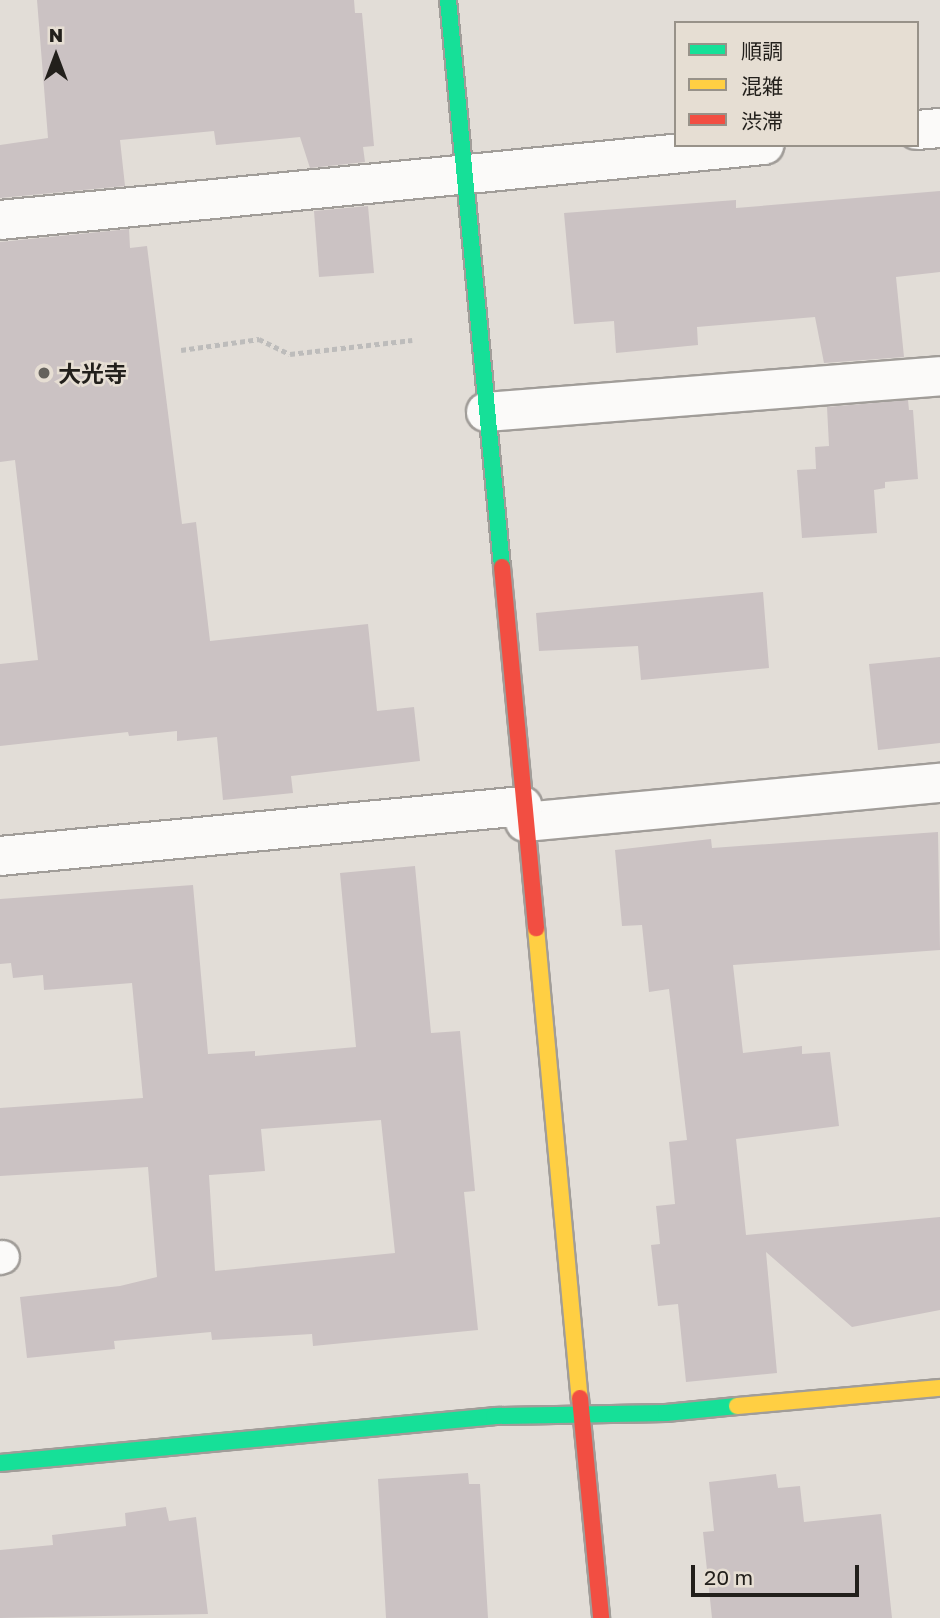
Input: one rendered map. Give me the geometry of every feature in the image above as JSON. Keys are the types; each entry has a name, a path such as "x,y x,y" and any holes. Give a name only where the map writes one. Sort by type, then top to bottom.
{"street":[{"path":"448,0 601,1618"},
{"path":"919,130 940,128"},
{"path":"0,220 743,147"},
{"path":"486,412 940,376"},
{"path":"0,856 940,783"},
{"path":"0,1463 494,1416 666,1413 940,1388"}],"path":[{"path":"181,350 259,339 290,354 412,340"}],"building":[{"path":"37,0 354,0 355,13 362,13 374,146 363,147 365,162 310,168 300,137 216,145 214,131 120,140 125,186 0,198 0,145 48,138"},
{"path":"940,191 940,272 896,277 904,357 824,363 815,317 697,327 698,345 616,353 614,321 574,324 564,213 736,200 736,208"},
{"path":"368,206 374,273 319,277 314,211"},
{"path":"129,229 130,248 147,246 182,524 196,522 210,641 368,624 377,711 414,707 420,761 291,776 293,793 223,800 217,737 177,741 177,731 129,736 128,732 0,746 0,664 38,660 15,460 0,462 0,242"},
{"path":"908,400 909,410 913,410 918,479 885,482 885,488 874,490 877,533 802,538 797,470 816,469 815,447 829,446 827,407"},
{"path":"763,592 769,668 641,680 638,646 539,651 536,613"},
{"path":"940,657 940,743 878,750 869,664"},
{"path":"938,832 940,950 733,965 743,1053 802,1046 802,1054 830,1052 839,1126 736,1139 746,1235 940,1217 940,1310 852,1327 766,1252 777,1373 686,1382 678,1304 658,1306 651,1245 660,1244 656,1206 675,1204 669,1142 687,1140 669,989 649,992 642,925 622,926 615,850 711,839 712,848"},
{"path":"415,866 431,1033 460,1031 475,1191 464,1192 478,1330 313,1346 312,1334 212,1340 211,1332 114,1341 115,1349 27,1358 20,1297 120,1286 157,1277 148,1167 0,1176 0,1108 143,1098 132,983 44,990 43,975 13,978 11,963 0,964 0,899 193,885 208,1054 255,1051 255,1056 356,1047 340,873","holes":["381,1120 395,1253 215,1271 209,1175 265,1171 261,1129"]},
{"path":"468,1473 469,1484 480,1484 488,1618 386,1618 378,1479"},
{"path":"776,1474 778,1488 800,1486 804,1522 881,1514 892,1618 712,1618 703,1532 714,1531 709,1482"},
{"path":"166,1507 169,1521 196,1517 208,1614 0,1618 0,1550 53,1545 52,1535 126,1526 125,1513"}],"traffic: fast":[{"path":"448,0 502,567"},
{"path":"0,1463 494,1416 666,1413 737,1406"}],"traffic: slow":[{"path":"536,928 580,1398"},
{"path":"737,1406 940,1388"}],"traffic: jam":[{"path":"502,567 536,928"},
{"path":"580,1398 601,1618"}],"place":[{"name":"大光寺","path":"44,373"}]}
